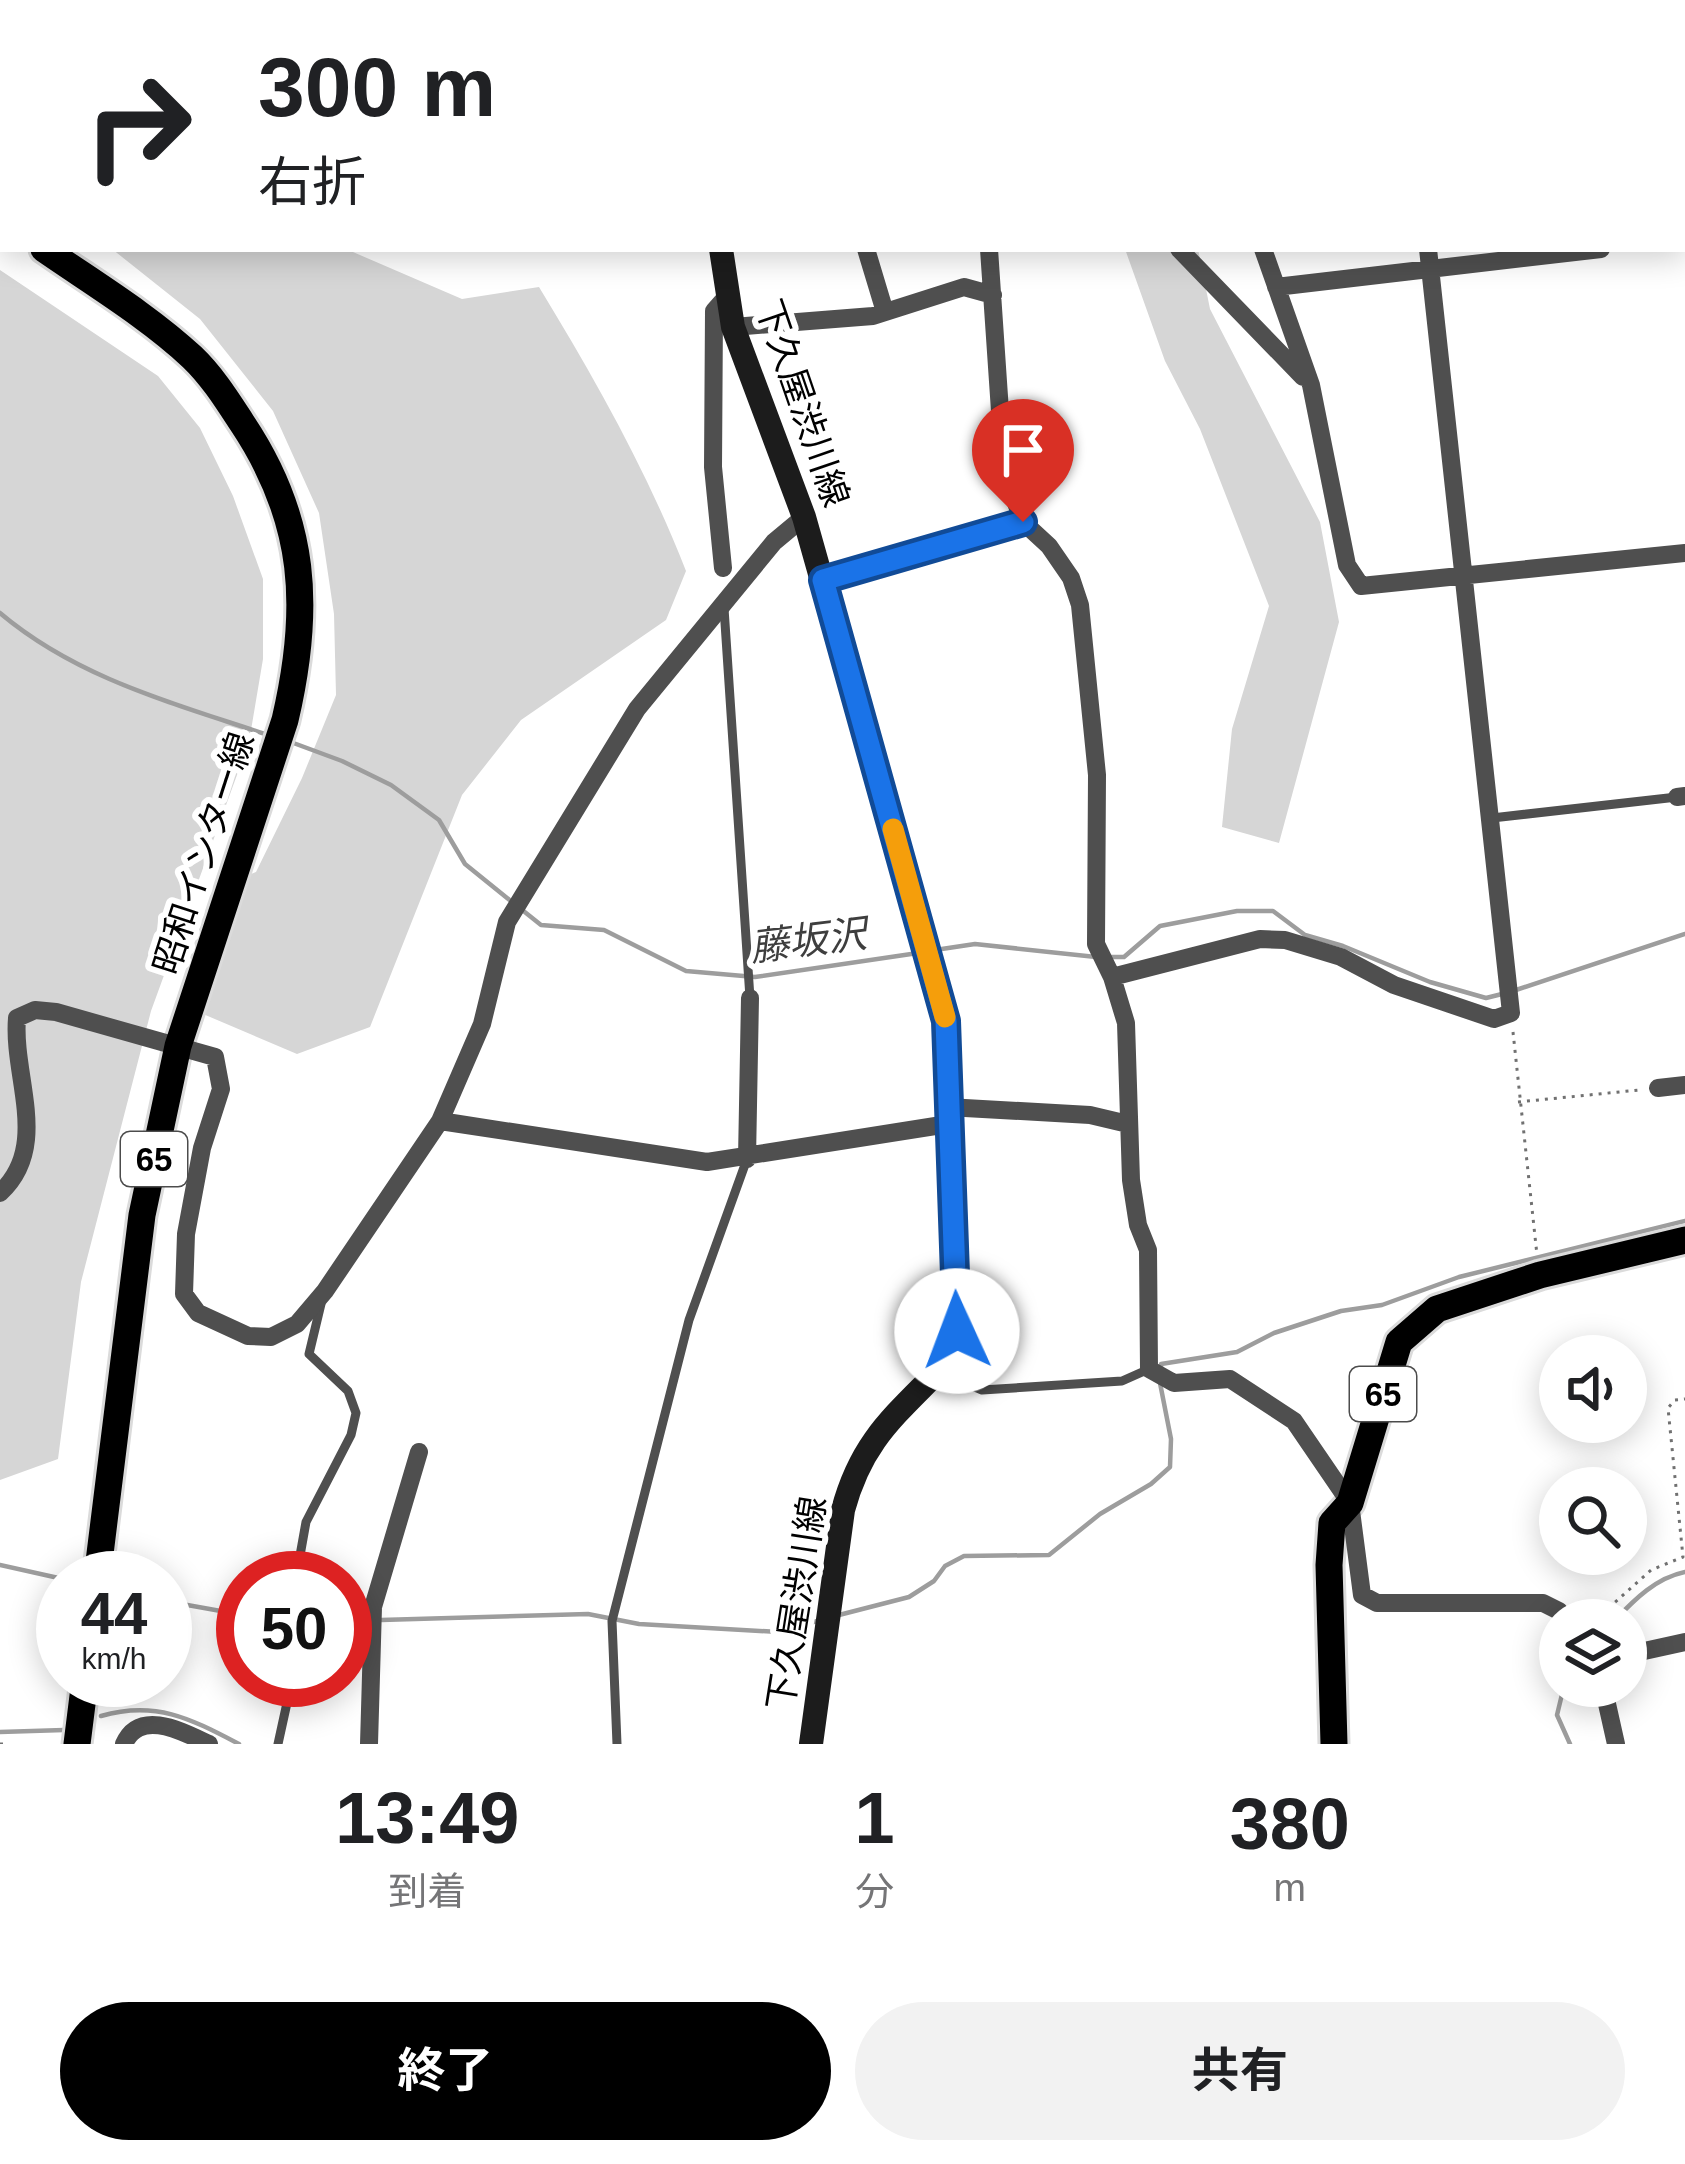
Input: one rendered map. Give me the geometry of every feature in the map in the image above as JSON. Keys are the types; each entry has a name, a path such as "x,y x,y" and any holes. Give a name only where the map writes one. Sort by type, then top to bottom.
{"main road":[{"name":"昭和インター線","path":"48,252 192,357 234,410 266,459 296,543 302,583 301,628 285,720 178,1046 142,1215 101,1551"},
{"name":"下久屋渋川線","path":"722,252 733,327 804,517 946,1021 957,1311 953,1351 868,1445 853,1475 843,1510 811,1744"},
{"name":"65","path":"1334,1744 1332,1523 1349,1503 1399,1342 1437,1309 1540,1275 1685,1240"},
{"path":"77,1744 82,1707"}],"street":[{"path":"867,252 885,312"},
{"path":"989,252 1004,470 1023,522 1049,545 1071,578 1080,605 1097,775 1096,944 1126,1023 1128,1124 1138,1226 1148,1250 1149,1370 1174,1383 1230,1379 1294,1421 1349,1503 1362,1594 1377,1603 1539,1603"},
{"path":"1182,252 1310,385"},
{"path":"1264,252 1310,385 1347,565 1361,586 1685,553"},
{"path":"1276,287 1429,259 1549,252"},
{"path":"1112,977 1260,939 1285,940 1341,957 1394,985 1494,1019 1511,1013 1429,259"},
{"path":"733,327 885,312 964,287 993,295"},
{"path":"723,568 713,467 714,310 729,294"},
{"path":"0,1193 16,1178 26,1148 17,1018 35,1010 56,1012 215,1057 221,1089 202,1148 186,1234 184,1294 198,1313 248,1336 271,1337 297,1324 325,1291 440,1120 482,1024 507,922 637,710 774,542 804,517"},
{"path":"823,580 1023,522"},
{"path":"747,1159 750,998"},
{"path":"1658,1088 1685,1085"},
{"path":"440,1120 707,1162 747,1159 948,1116 1090,1115 1128,1124"},
{"path":"369,1744 373,1606 419,1452"},
{"path":"1647,1650 1685,1642"},
{"path":"1608,1707 1616,1744"},
{"path":"124,1744 130,1731 146,1723 209,1744"}],"lane":[{"path":"724,603 750,998"},
{"path":"1488,818 1681,796"},
{"path":"616,1744 611,1621 689,1320 747,1159"},
{"path":"301,1551 306,1522 351,1436 356,1412 347,1391 309,1354 325,1291"},
{"path":"945,1364 963,1382 982,1390 1122,1381 1149,1370"},
{"path":"278,1744 286,1707"}],"path":[{"path":"1511,1013 1540,1275"},
{"path":"1518,1102 1658,1088"},
{"path":"1619,1599 1652,1570 1682,1557 1668,1408 1675,1400 1685,1400"},
{"path":"0,1744 8,1744"}],"shaded area":[{"path":"116,252 353,252 462,299 539,287 619,426 686,571 666,620 521,720 462,795 370,1027 297,1054 196,1011 229,883 256,872 336,695 334,614 319,513 273,411 200,319"},
{"path":"1126,252 1199,252 1210,309 1320,522 1339,622 1279,843 1222,827 1232,729 1269,606 1200,429 1165,361"},
{"path":"0,270 158,376 200,428 233,496 263,579 263,659 249,742 151,1011 81,1282 58,1459 0,1480"}],"waterway":[{"name":"藤坂沢","path":"0,613 62,656 95,672 271,736"},
{"name":"藤坂沢","path":"288,741 391,785 439,820 465,864 512,902"},
{"name":"藤坂沢","path":"521,909 541,925 604,930 686,971 755,977 918,953"},
{"name":"藤坂沢","path":"1107,957 1124,957 1160,926 1237,911 1273,911 1305,935 1430,982 1486,998 1502,994"},
{"name":"藤坂沢","path":"1513,991 1685,934"},
{"name":"藤坂沢","path":"935,950 975,944 1096,957"},
{"path":"1161,1372 1161,1364 1237,1352 1274,1333 1341,1311 1382,1305 1459,1277 1685,1221"},
{"path":"839,1615 909,1597 964,1556 1049,1555 1100,1514 1151,1484 1170,1467 1171,1439 1160,1383"},
{"path":"0,1565 36,1573"},
{"path":"1636,1599 1655,1584 1685,1572"},
{"path":"192,1606 216,1610"},
{"path":"381,1620 588,1614 639,1624 779,1632 817,1621"},
{"path":"1559,1707 1557,1715 1570,1744"},
{"path":"101,1716 156,1711 189,1720 239,1744"},
{"path":"0,1732 64,1730"}],"slow traffic":[{"path":"893,829 945,1017"}],"route":[{"path":"957,1331 946,1021 823,580 1023,522"}]}
